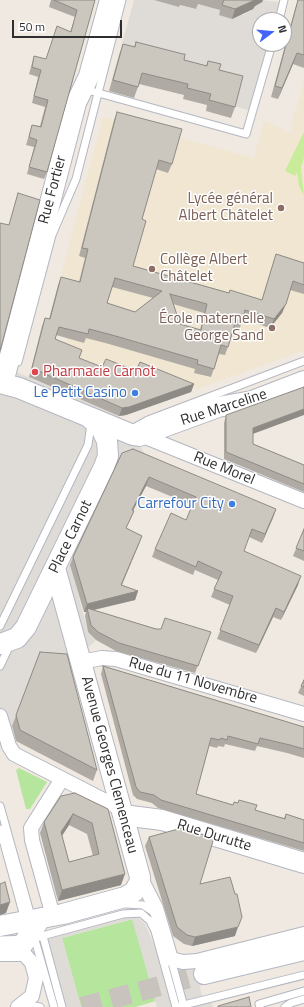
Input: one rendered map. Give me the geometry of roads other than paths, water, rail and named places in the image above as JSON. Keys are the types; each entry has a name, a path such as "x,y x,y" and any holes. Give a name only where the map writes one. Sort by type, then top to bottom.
{"street":[{"name":"Rue Fortier","path":"1,384 76,103 90,91 89,76 110,0"},
{"name":"Rue Marceline","path":"122,439 218,407 252,401 304,381"},
{"path":"1,384 34,393 90,418 122,439"},
{"name":"Rue Morel","path":"122,439 304,501"},
{"name":"Place Carnot","path":"4,637 22,634 108,456 122,439"},
{"name":"Avenue Georges Clemenceau","path":"55,568 140,876 155,905 171,959"},
{"name":"Rue du 11 Novembre","path":"81,662 102,658 116,659 304,714"},
{"name":"Rue Durutte","path":"0,716 9,746 14,754 122,812 162,820 304,863"},
{"path":"21,1006 32,996 36,973 30,959 34,931 31,828 62,779"},
{"path":"0,926 34,931 128,896 137,887 140,876"},
{"path":"171,959 183,962 197,961 304,934"},
{"path":"204,974 304,950"}],"lane":[{"path":"122,0 90,91 246,134 270,52"},
{"path":"280,12 284,0"},
{"path":"0,666 4,637 97,464 122,439 148,420 304,361"},
{"name":"Place Carnot","path":"4,637 88,444 91,432 90,418"},
{"path":"0,806 54,1007"},
{"path":"0,829 34,931 62,1007"},
{"path":"0,940 134,903 151,909 160,922"},
{"path":"0,934 34,931 128,912 144,915 150,921 154,931 176,1007 304,975"},
{"path":"171,959 184,1006"},
{"path":"260,1007 259,1004 304,991"},
{"path":"285,1007 291,1003 304,999"},
{"path":"21,1006 40,1007"}],"tunnel":[{"path":"82,1007 204,974"}],"place":[{"name":"Lycée général Albert Châtelet","path":"281,208"},
{"name":"Collège Albert Châtelet","path":"152,269"},
{"name":"École maternelle George Sand","path":"272,328"},
{"name":"Pharmacie Carnot","path":"35,372"},
{"name":"Le Petit Casino","path":"135,393"},
{"name":"Carrefour City","path":"232,504"}]}
